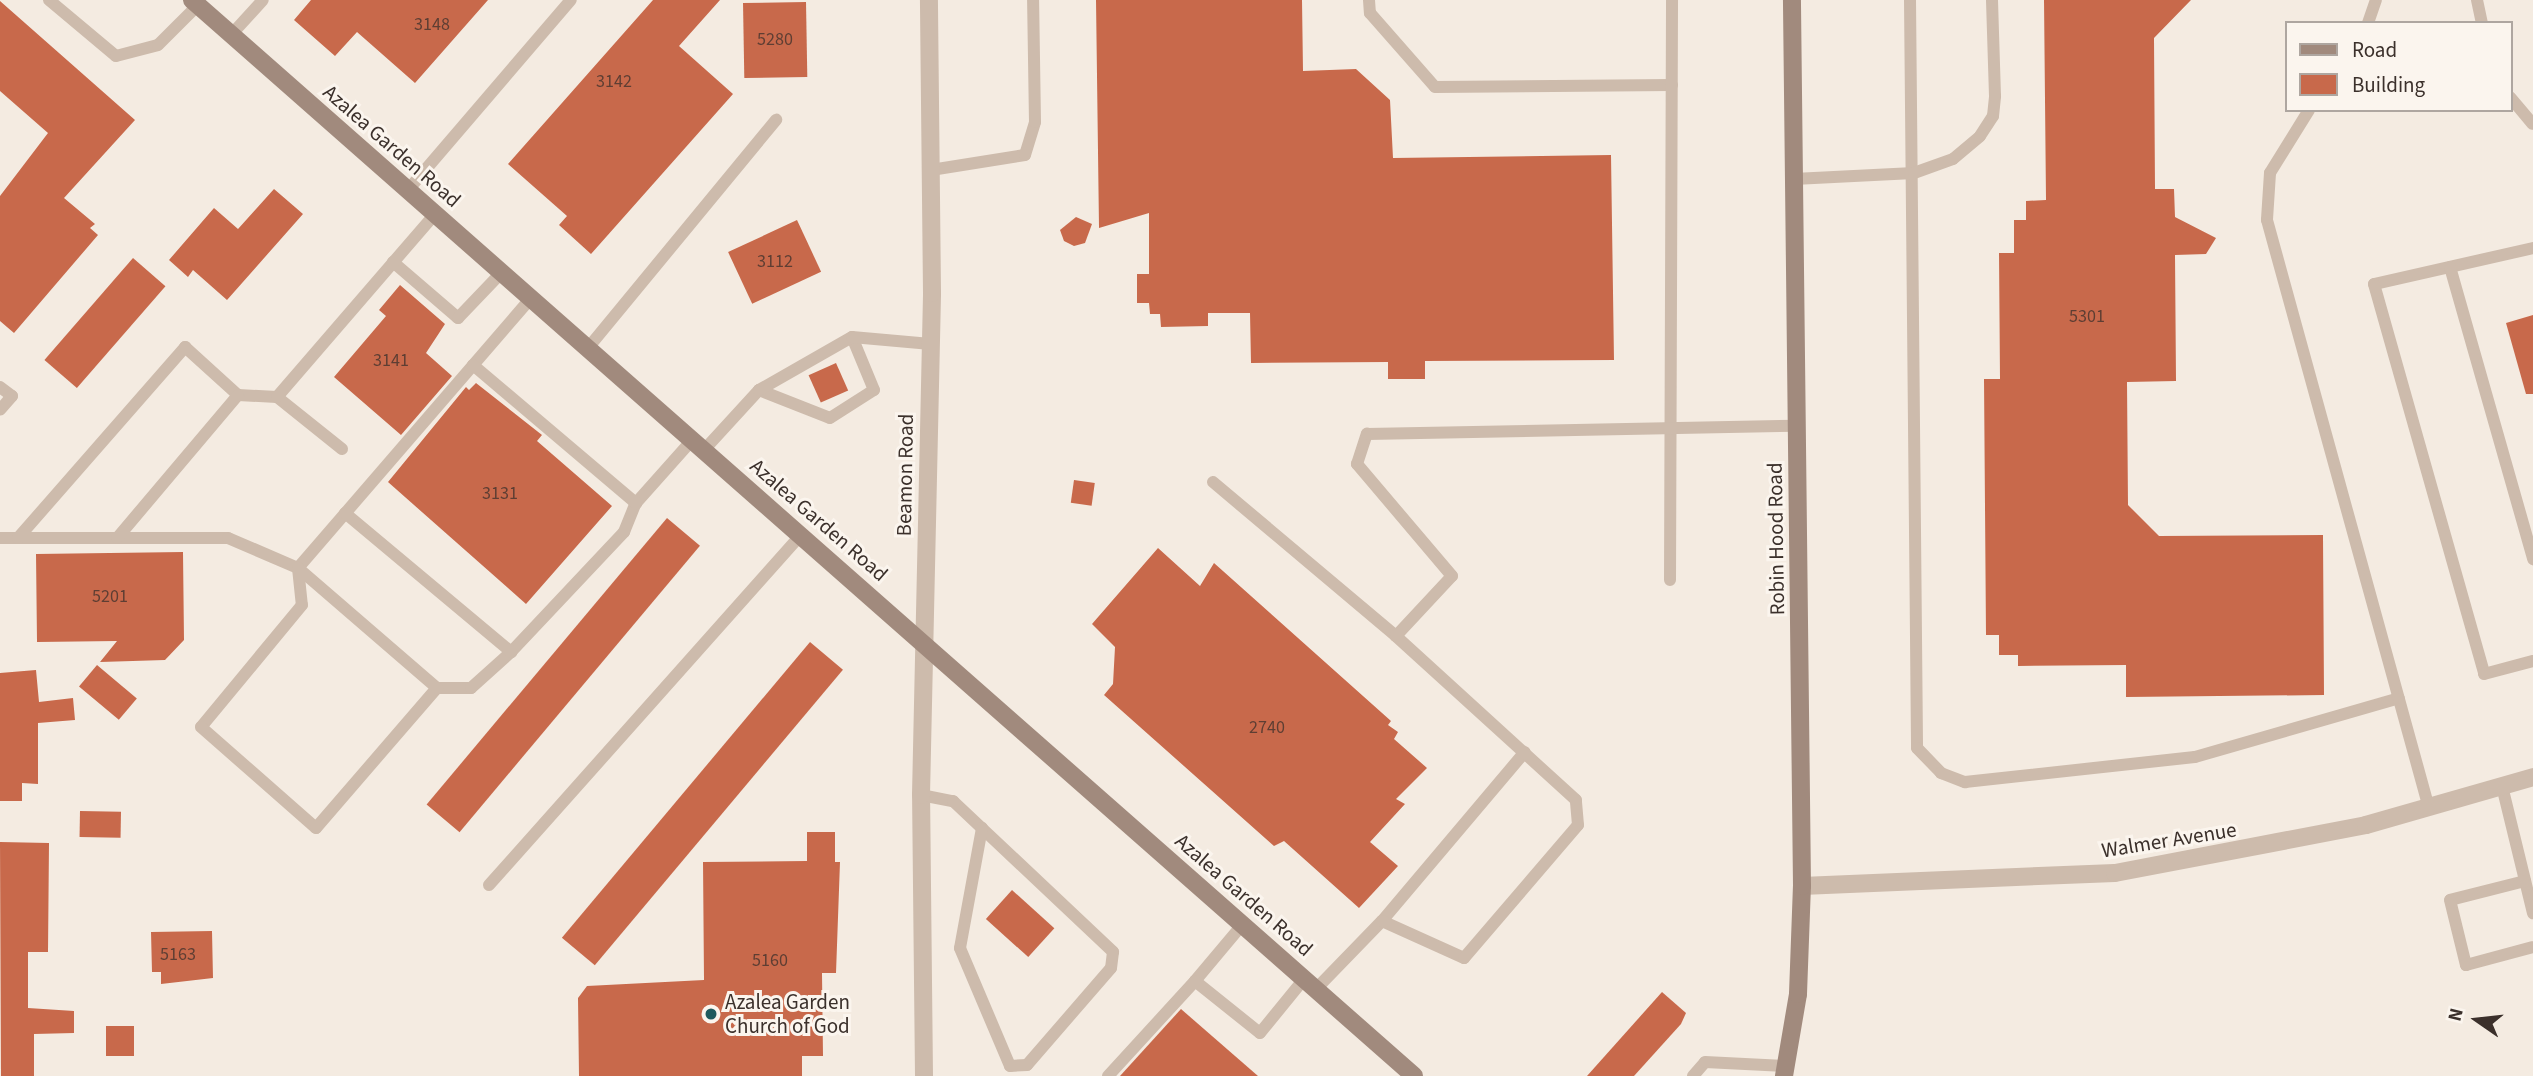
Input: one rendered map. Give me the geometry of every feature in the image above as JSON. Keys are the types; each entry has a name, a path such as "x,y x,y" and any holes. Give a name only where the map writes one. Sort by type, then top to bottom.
{"main road":[{"name":"Robin Hood Road","path":"1784,1073 1798,994 1802,886 1792,0"},
{"name":"Azalea Garden Road","path":"195,3 802,534 1414,1076"}],"street":[{"name":"Beamon Road","path":"924,1076 921,795 931,344 929,0"},
{"name":"Walmer Avenue","path":"1802,886 2115,873 2241,853 2429,808 2533,777"}],"lane":[{"path":"49,0 117,56 158,45 195,3"},
{"path":"231,35 263,0"},
{"path":"408,190 572,0"},
{"path":"931,170 1025,155 1035,122 1033,0"},
{"path":"1369,0 1370,13 1435,87 1672,85"},
{"path":"1671,580 1672,0"},
{"path":"1910,0 1914,173 1913,693 1917,748 1941,773 1965,782 2196,757 2399,698"},
{"path":"1794,179 1914,173 1953,159 1993,116 1992,0"},
{"path":"2369,21 2376,0"},
{"path":"2477,0 2482,21"},
{"path":"2512,99 2533,124"},
{"path":"2308,112 2270,173 2267,220 2429,808"},
{"path":"588,348 776,120"},
{"path":"277,397 435,214"},
{"path":"2533,248 2374,284 2484,674 2533,661"},
{"path":"393,262 458,318 502,272"},
{"path":"2450,267 2533,559"},
{"path":"437,688 316,828 201,727 302,605 298,568 531,298"},
{"path":"759,390 830,418 874,390 852,337"},
{"path":"0,538 228,538 298,568 437,688 471,688 511,652 624,532 636,503 759,390 852,337 931,344"},
{"path":"18,538 185,347 238,395 277,397 342,449"},
{"path":"473,365 636,503"},
{"path":"0,387 12,396 0,410"},
{"path":"117,538 238,395"},
{"path":"1396,636 1452,576 1357,464 1367,434 1797,426"},
{"path":"1213,482 1396,636 1576,800 1578,825 1464,958 1382,921"},
{"path":"345,513 511,652"},
{"path":"489,885 802,534"},
{"path":"1195,981 1260,1033 1310,984 1382,921 1525,752"},
{"path":"2502,786 2533,913"},
{"path":"921,795 953,801 982,828 1113,952 1111,968 1027,1065 1010,1066 960,948 982,828"},
{"path":"2525,881 2450,900 2466,965 2533,947"},
{"path":"1108,1076 1242,925"},
{"path":"1693,1076 1705,1062 1784,1073"}],"building":[{"path":"311,0 488,0 415,83 357,32 335,56 294,20"},
{"path":"653,0 720,0 679,46 733,94 591,254 559,225 567,216 508,164"},
{"path":"1096,0 1302,0 1303,71 1356,69 1390,100 1393,158 1611,155 1614,360 1425,361 1425,379 1388,379 1388,362 1251,363 1250,313 1208,313 1208,326 1161,327 1160,314 1150,314 1149,303 1137,303 1137,274 1149,274 1149,213 1099,228"},
{"path":"2044,0 2191,0 2154,38 2155,189 2174,189 2175,217 2216,238 2206,254 2175,255 2176,381 2127,382 2128,505 2159,536 2323,535 2324,695 2126,697 2126,665 2018,666 2018,655 1999,655 1999,635 1986,635 1984,379 2000,379 1999,253 2014,253 2014,220 2026,220 2026,201 2046,200"},
{"path":"0,1 135,120 64,198 95,224 90,228 98,235 14,333 0,321 0,196 48,133 0,91"},
{"path":"806,2 807,77 744,78 743,3"},
{"path":"274,189 303,214 227,300 193,270 188,277 169,260 214,208 238,229"},
{"path":"1076,217 1092,224 1085,243 1074,246 1064,241 1060,230"},
{"path":"797,220 821,272 752,304 728,252"},
{"path":"133,258 165,286 77,388 44,360"},
{"path":"400,285 445,324 426,353 452,376 401,435 334,377 386,316 379,310"},
{"path":"2533,315 2533,394 2526,394 2506,323"},
{"path":"836,363 848,390 821,403 809,375"},
{"path":"476,383 542,435 537,441 612,506 526,604 388,482 466,387 469,390"},
{"path":"1074,480 1095,483 1092,506 1071,503"},
{"path":"667,518 700,546 460,832 427,805"},
{"path":"1158,548 1200,586 1214,563 1391,721 1388,725 1398,732 1394,739 1427,768 1396,799 1405,804 1370,842 1398,866 1359,908 1284,841 1274,846 1104,695 1113,684 1115,647 1092,624"},
{"path":"183,552 184,640 165,660 100,662 117,641 37,642 36,554"},
{"path":"810,642 843,670 595,965 562,938"},
{"path":"97,665 137,698 119,720 79,686"},
{"path":"36,670 39,702 73,698 75,720 38,723 38,784 22,783 22,801 0,801 0,673"},
{"path":"80,811 121,812 121,838 80,837"},
{"path":"807,832 835,832 835,862 840,862 836,973 822,973 823,1056 802,1056 802,1076 579,1076 578,998 587,986 704,980 703,862 807,861"},
{"path":"0,842 49,843 48,952 28,952 28,1008 74,1011 74,1033 34,1034 34,1076 1,1076"},
{"path":"1012,890 1054,928 1028,957 986,919"},
{"path":"212,931 213,978 161,984 161,972 152,972 151,932"},
{"path":"1662,992 1686,1013 1681,1024 1634,1076 1587,1076"},
{"path":"1181,1009 1258,1076 1120,1076"},
{"path":"106,1026 134,1026 134,1056 106,1056"}],"place":[{"name":"Azalea Garden Church of God","path":"711,1014"}]}
